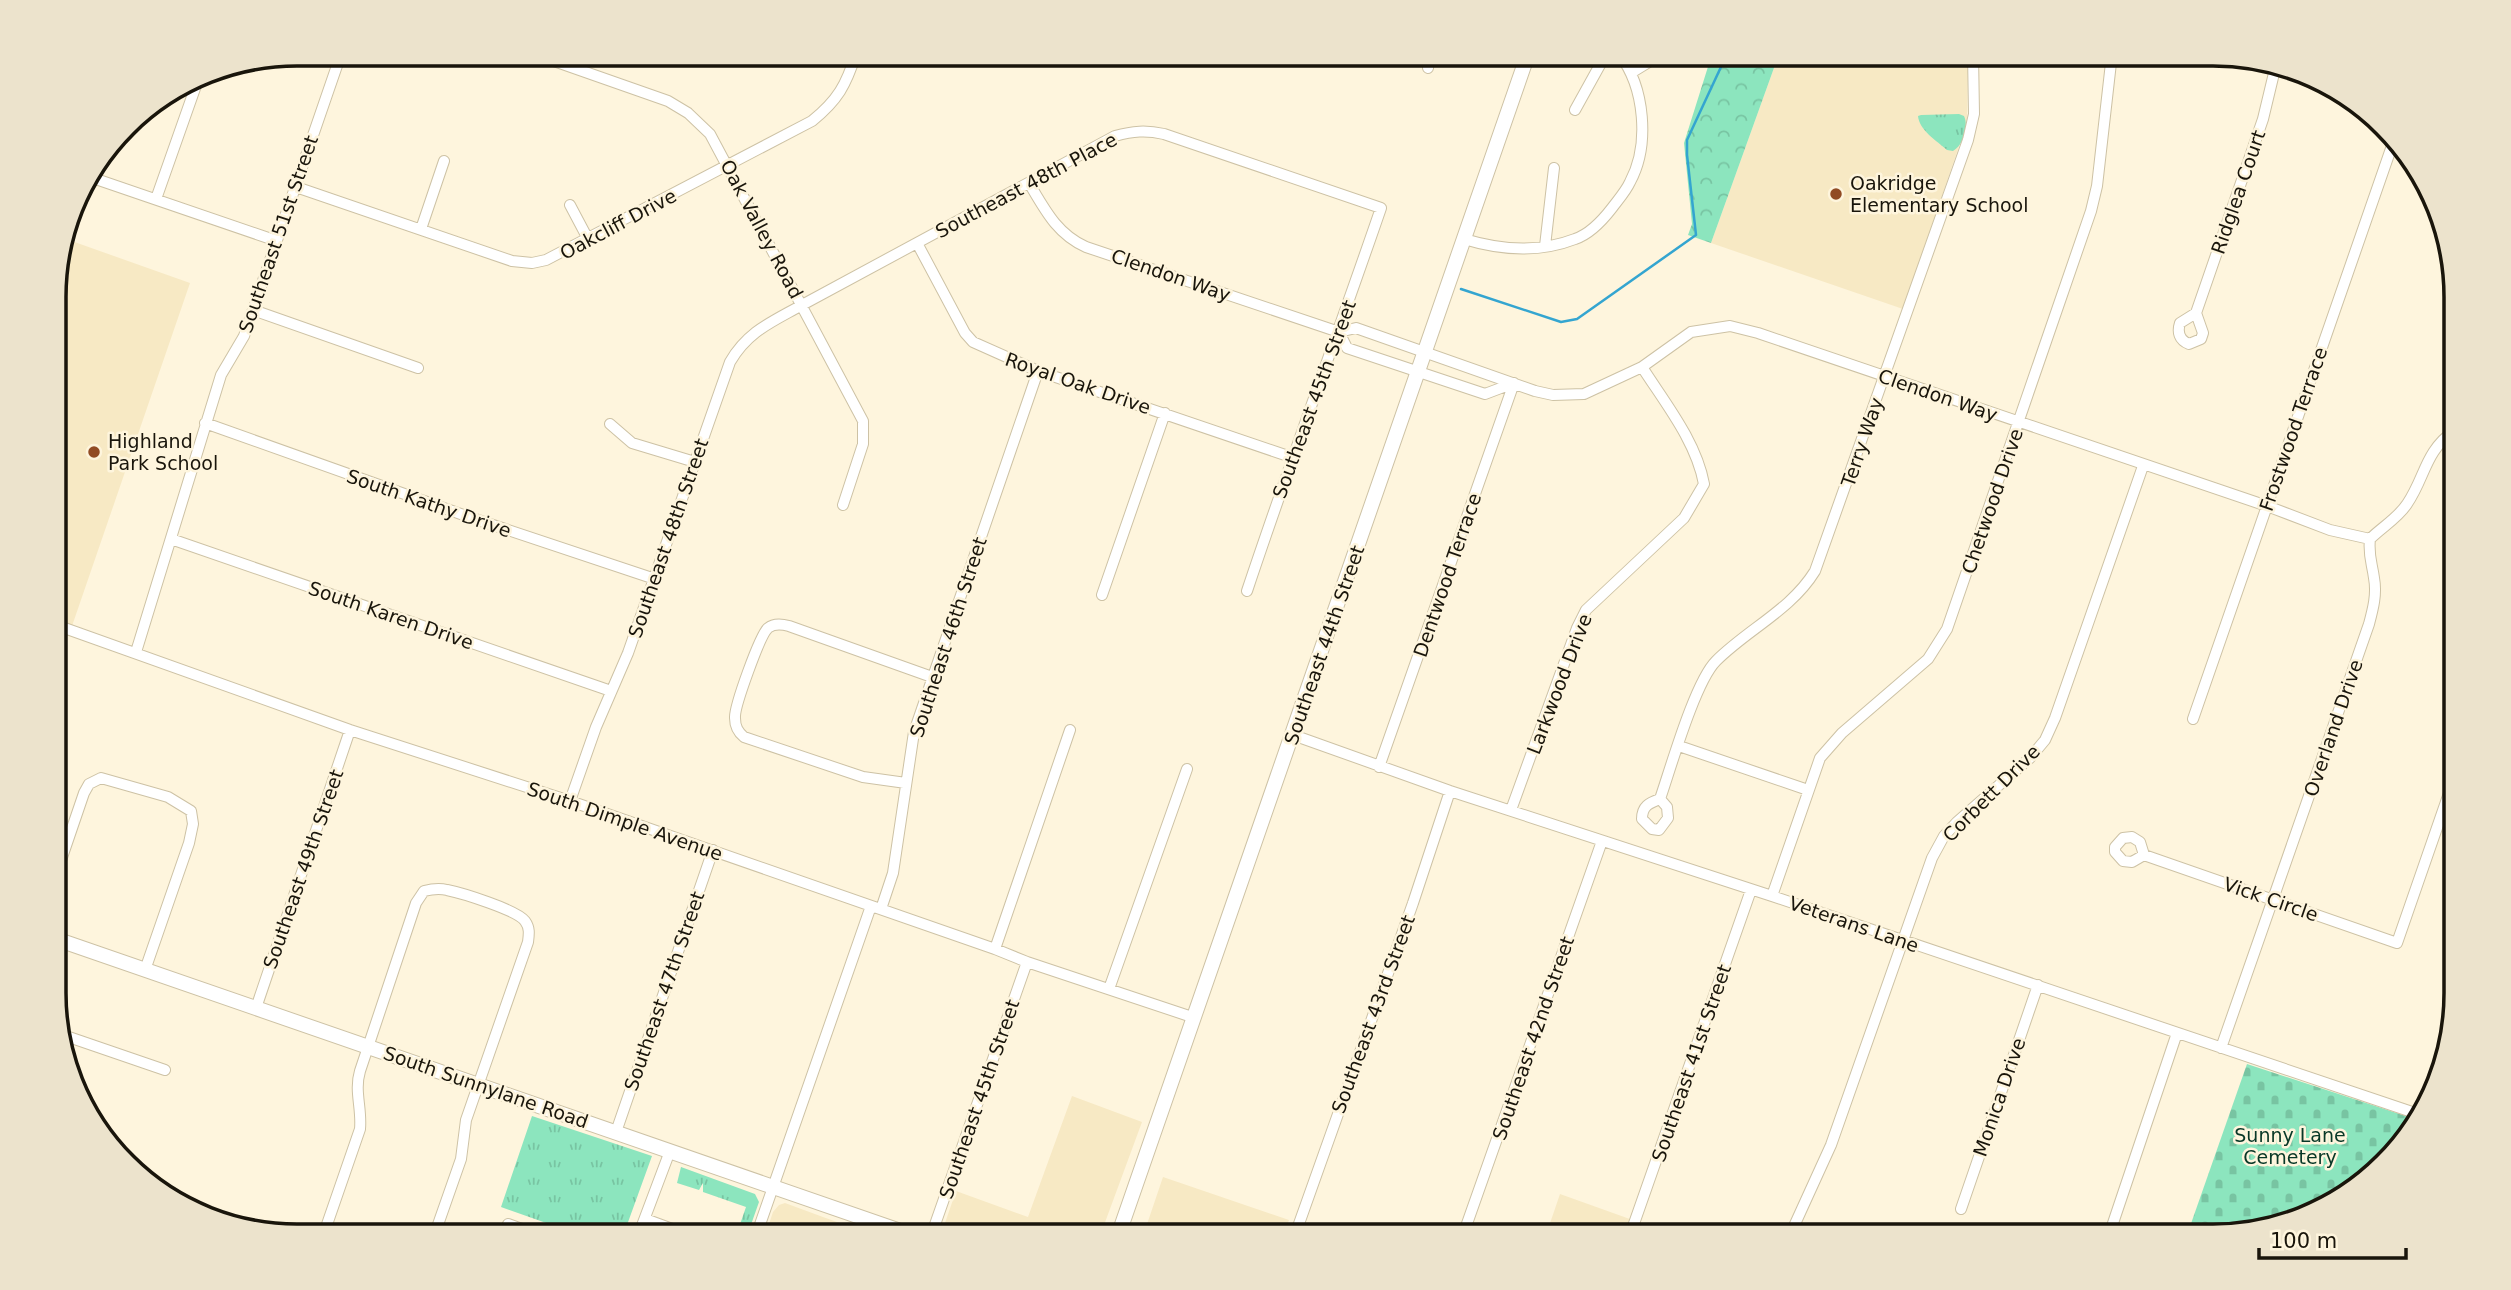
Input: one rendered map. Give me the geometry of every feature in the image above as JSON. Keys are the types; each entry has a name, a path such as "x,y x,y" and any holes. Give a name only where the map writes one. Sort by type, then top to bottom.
{"main road":[{"name":"Southeast 44th Street","path":"1122,1224 1418,371 1432,353 1464,239 1524,66"},
{"name":"South Sunnylane Road","path":"66,943 880,1224"}],"street":[{"path":"1575,110 1599,66"},
{"path":"1464,239 1513,249 1545,246 1577,239 1603,220 1631,181 1642,148 1641,114 1631,73 1627,66"},
{"path":"1631,73 1642,66"},
{"name":"Terry Way","path":"1660,799 1698,693 1715,662 1804,588 1815,571 1968,140 1974,114 1973,66"},
{"name":"Chetwood Drive","path":"1772,896 1820,758 1842,733 1928,659 1947,629 2091,211 2097,186 2111,66"},
{"name":"Southeast 51st Street","path":"136,652 221,375 244,335 337,67"},
{"name":"Oak Valley Road","path":"572,67 657,96 696,119 710,134 863,421 863,444 843,505"},
{"name":"Oakcliff Drive","path":"296,187 522,263 554,258 812,121 829,107 841,92 851,67"},
{"name":"Ridglea Court","path":"2196,313 2263,119 2273,75"},
{"path":"156,199 194,91"},
{"name":"Southeast 48th Place","path":"802,305 1115,136 1146,130 1381,208"},
{"name":"Frostwood Terrace","path":"2193,719 2391,150"},
{"path":"421,229 444,161"},
{"path":"1545,246 1554,167"},
{"path":"99,180 277,241"},
{"name":"Clendon Way","path":"1030,183 1056,227 1072,241 1339,332 1356,328 1535,391 1553,395 1584,394 1642,367 1691,332 1730,326 1885,376 2330,530 2370,538"},
{"path":"570,205 588,239"},
{"name":"Southeast 45th Street","path":"1247,591 1381,208"},
{"name":"Royal Oak Drive","path":"917,243 965,333 973,342 1038,371 1292,457"},
{"name":"Southeast 48th Street","path":"570,801 655,579 730,362 735,352 755,331 802,305"},
{"path":"253,310 418,368"},
{"name":"Clendon Way","path":"1339,332 1347,348 1485,394 1514,383"},
{"path":"1464,387 1471,367"},
{"name":"Larkwood Drive","path":"1511,810 1586,610 1684,518 1704,484 1690,443 1642,367"},
{"name":"Southeast 46th Street","path":"760,1224 876,907 893,873 914,732 1038,371"},
{"name":"Dentwood Terrace","path":"1379,767 1514,383"},
{"path":"1102,595 1165,413"},
{"name":"South Kathy Drive","path":"205,424 471,518 655,579"},
{"path":"610,424 632,443 695,462"},
{"path":"2370,538 2407,505 2429,457 2444,439"},
{"name":"Corbett Drive","path":"1795,1223 1831,1145 1932,858 1944,836 2045,740 2143,466"},
{"name":"Overland Drive","path":"2221,1048 2375,604 2375,580 2368,556 2370,538"},
{"name":"South Karen Drive","path":"171,539 611,691"},
{"path":"906,783 863,777 744,737 736,727 735,711 761,637 769,626 775,624 789,626 932,677"},
{"name":"South Dimple Avenue","path":"67,629 350,730 570,801 1027,962 1195,1018"},
{"name":"Southeast 49th Street","path":"256,1008 350,730"},
{"path":"995,949 1070,730"},
{"name":"Veterans Lane","path":"1293,735 1450,791 1904,940 2411,1112"},
{"path":"1679,746 1808,790"},
{"path":"1109,989 1187,769"},
{"path":"66,845 89,783 101,778 168,797 191,811 193,824 189,843 145,970"},
{"name":"Southeast 43rd Street","path":"1299,1223 1450,791"},
{"name":"Vick Circle","path":"2144,855 2397,943 2444,808"},
{"name":"Southeast 42nd Street","path":"1467,1223 1602,841"},
{"name":"Southeast 47th Street","path":"616,1132 713,850"},
{"path":"327,1224 360,1129 356,1084 416,903 424,891 433,888 510,911 524,919 530,930 466,1120 461,1159 437,1224"},
{"name":"Southeast 41st Street","path":"1634,1223 1751,890"},
{"name":"Southeast 45th Street","path":"935,1224 1027,962"},
{"name":"Monica Drive","path":"1961,1209 2038,985"},
{"path":"2113,1223 2177,1033"},
{"path":"71,1038 165,1070"},
{"path":"643,1224 670,1151"},
{"path":"645,1219 658,1224"}],"shaded area":[{"name":"Oakridge Elementary School","path":"1775,66 1968,66 1967,123 1903,309 1711,243"},
{"name":"Highland Park School","path":"73,242 190,283 72,626 67,624 67,283"},
{"path":"1072,1096 1142,1122 1105,1224 945,1224 956,1191 1028,1217"},
{"path":"1163,1177 1289,1220 1288,1223 1147,1224"},
{"path":"1560,1194 1641,1223 1641,1223 1550,1223"},
{"path":"785,1203 842,1224 769,1224 779,1205"}],"green space":[{"path":"1708,66 1775,66 1711,243 1688,235 1692,224 1684,143"},
{"path":"1921,115 1964,116 1965,130 1960,145 1953,151 1947,150 1929,135 1918,116"},
{"name":"Sunny Lane Cemetery","path":"2247,1064 2408,1117 2387,1145 2366,1166 2342,1185 2315,1200 2258,1219 2228,1223 2191,1223"},
{"path":"532,1116 652,1156 627,1224 549,1224 501,1207"},
{"path":"681,1167 755,1194 759,1202 751,1224 740,1224 746,1207 703,1192 703,1183 699,1190 677,1183"}],"waterway":[{"path":"1461,289 1561,322 1577,319 1696,235 1687,140 1721,66"}],"place":[{"name":"Oakridge Elementary School","path":"1836,194"},
{"name":"Highland Park School","path":"94,452"}]}
